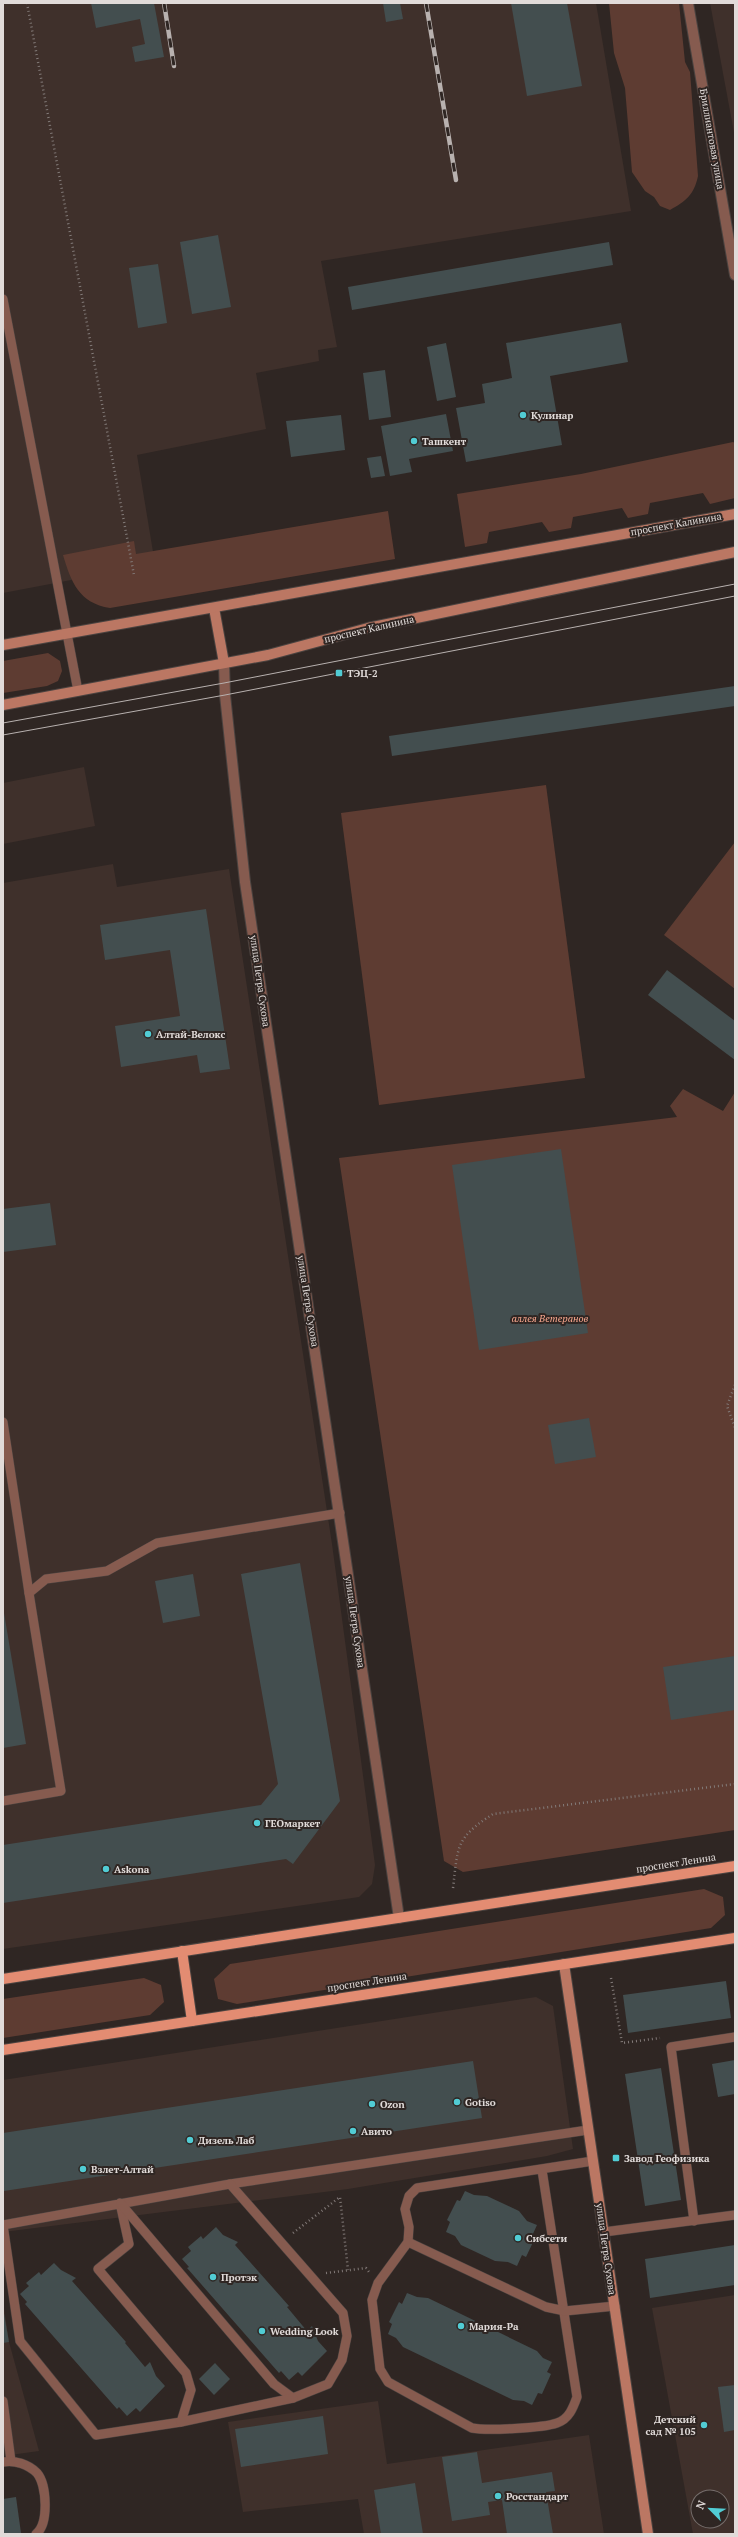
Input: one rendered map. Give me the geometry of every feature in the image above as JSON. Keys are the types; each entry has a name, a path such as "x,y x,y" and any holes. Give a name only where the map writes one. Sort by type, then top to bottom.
{"main road":[{"name":"проспект Калинина","path":"3,645 735,514"},
{"name":"проспект Калинина","path":"3,705 268,655 368,628 735,552"},
{"path":"214,608 224,663"},
{"name":"проспект Ленина","path":"3,1979 735,1866"},
{"name":"проспект Ленина","path":"3,2050 735,1938"},
{"path":"182,1951 192,2021"},
{"name":"улица Петра Сухова","path":"564,1964 648,2534"}],"street":[{"name":"Бриллиантовая улица","path":"688,3 735,275"},
{"name":"улица Петра Сухова","path":"224,663 224,683 245,882 399,1918"}],"lane":[{"path":"3,299 78,691"},
{"path":"3,1422 61,1791 3,1801"},
{"path":"29,1593 46,1579 107,1571 157,1543 340,1513"},
{"path":"694,2221 671,2047 735,2037"},
{"path":"230,2184 310,2274 343,2314 347,2336 342,2360 328,2384 293,2398 181,2422 96,2436 20,2341 3,2225 230,2184 588,2130"},
{"path":"542,2170 565,2311 577,2397 571,2413 557,2423 486,2431 472,2428 388,2382 380,2369 372,2300 378,2283 408,2242 409,2226 405,2209 409,2196 417,2188 593,2161"},
{"path":"120,2203 274,2384 293,2398"},
{"path":"120,2203 129,2244 98,2269 186,2373 191,2390 181,2422"},
{"path":"604,2232 735,2215"},
{"path":"408,2242 546,2308 565,2311 615,2306"},
{"path":"3,2401 7,2461 30,2468 37,2473 42,2482 46,2511 44,2523 36,2534"}],"path":[{"path":"27,3 134,575"},
{"path":"735,1385 726,1406 735,1428"},
{"path":"453,1888 458,1849 470,1828 492,1814 735,1784"},
{"path":"611,1978 622,2043 658,2037 671,2047"},
{"path":"281,2242 340,2196 348,2270"},
{"path":"310,2274 366,2268"}],"shaded area":[{"path":"3,3 596,3 631,211 321,261 337,347 318,350 319,361 256,373 266,429 137,455 155,564 3,593"},
{"path":"710,3 735,3 735,138"},
{"path":"84,767 95,826 3,844 3,783"},
{"path":"113,864 117,887 229,869 332,1544 375,1865 372,1884 359,1897 3,1949 3,883"},
{"path":"536,1997 553,2006 573,2149 547,2156 348,2189 3,2232 3,2080"},
{"name":"Детский сад № 105","path":"735,2295 735,2534 693,2534 692,2529 730,2529 730,2489 690,2489 690,2517 652,2308"},
{"path":"3,2301 9,2342 39,2451 3,2456"},
{"path":"378,2401 387,2464 589,2435 604,2534 364,2534 358,2499 243,2512 228,2422"}],"green space":[{"path":"609,3 679,3 685,62 690,72 698,176 692,193 681,204 670,210 660,206 654,197 645,191 632,172 625,88 614,53"},
{"path":"733,442 735,443 735,498 710,504 703,493 650,503 648,514 628,518 622,508 573,517 571,528 549,532 542,522 489,532 487,543 465,547 457,494 581,474"},
{"path":"388,511 395,559 110,608 91,601 78,590 69,574 63,555 134,541 136,554"},
{"path":"48,653 60,661 62,671 58,681 47,686 3,693 3,661"},
{"path":"546,785 585,1078 379,1105 341,813"},
{"path":"735,842 735,989 664,935"},
{"name":"аллея Ветеранов","path":"683,1089 723,1111 735,1092 735,1830 463,1872 444,1861 339,1158 677,1117 670,1106"},
{"path":"704,1889 723,1897 725,1915 711,1928 237,2004 218,1999 214,1979 230,1964"},
{"path":"144,1978 161,1985 164,2002 150,2015 3,2038 3,1999"}],"building":[{"path":"91,3 154,3 164,57 135,62 132,47 145,44 140,19 96,28"},
{"path":"383,3 400,3 403,19 386,22"},
{"path":"511,3 567,3 582,86 527,96"},
{"path":"218,235 231,307 192,314 180,242"},
{"path":"609,242 613,265 352,310 348,287"},
{"path":"158,264 167,323 138,328 129,268"},
{"path":"621,323 628,362 550,376 562,445 466,462 456,408 485,403 482,384 512,378 506,343"},
{"path":"446,343 456,397 437,401 427,347"},
{"path":"385,370 391,417 369,420 363,373"},
{"path":"446,414 453,451 409,459 412,472 390,476 381,426"},
{"path":"341,415 345,450 291,457 286,421"},
{"path":"381,456 385,476 371,478 367,458"},
{"path":"735,686 735,706 392,756 389,736"},
{"path":"206,909 230,1069 200,1073 197,1055 121,1067 115,1026 180,1016 170,950 105,960 100,925"},
{"path":"667,970 735,1021 735,1060 648,995"},
{"path":"561,1149 588,1333 479,1350 452,1165"},
{"path":"50,1203 56,1245 3,1252 3,1209"},
{"path":"589,1418 596,1457 555,1464 548,1425"},
{"path":"300,1563 340,1801 293,1864 286,1859 3,1903 3,1845 261,1805 278,1784 241,1574"},
{"path":"193,1574 200,1616 163,1623 155,1581"},
{"path":"3,1607 26,1744 3,1748"},
{"path":"735,1656 735,1710 671,1720 663,1667"},
{"path":"726,1981 731,2018 628,2033 623,1995"},
{"path":"735,2060 735,2094 718,2097 712,2064"},
{"path":"473,2061 482,2118 4,2191 3,2133"},
{"path":"661,2068 681,2200 645,2206 625,2074"},
{"path":"465,2191 474,2195 487,2196 519,2211 527,2221 537,2225 532,2236 535,2238 526,2257 522,2255 517,2266 508,2262 495,2261 461,2245 455,2236 446,2232 450,2222 447,2220 457,2200 460,2201"},
{"path":"216,2227 223,2235 238,2242 235,2245 289,2306 287,2307 307,2331 312,2326 318,2341 327,2351 302,2376 298,2372 289,2380 281,2371 279,2373 187,2268 189,2267 182,2259 191,2251 188,2247 201,2236 203,2239"},
{"path":"735,2245 735,2285 650,2298 645,2259"},
{"path":"54,2263 61,2270 76,2278 72,2281 126,2342 125,2343 145,2367 150,2362 156,2376 165,2386 140,2412 136,2408 127,2416 119,2407 117,2409 25,2304 27,2302 20,2294 29,2286 26,2283 39,2272 41,2275"},
{"path":"407,2293 417,2297 428,2298 537,2351 543,2358 552,2362 547,2372 551,2374 542,2394 538,2393 532,2405 524,2401 513,2400 403,2347 396,2338 388,2334 392,2324 389,2322 399,2302 402,2304"},
{"path":"3,2308 9,2342 3,2343"},
{"path":"215,2363 230,2379 214,2395 199,2379"},
{"path":"735,2385 735,2430 724,2432 718,2387"},
{"path":"323,2416 328,2454 241,2467 235,2429"},
{"name":"Росстандарт","path":"477,2452 482,2483 552,2472 555,2491 546,2492 553,2534 507,2534 502,2500 488,2502 490,2515 452,2521 442,2457"},
{"path":"415,2483 423,2534 381,2534 374,2490"},
{"path":"16,2497 21,2533 3,2534 3,2499"}],"tram line":[{"path":"3,723 224,683 735,584"},
{"path":"3,735 225,695 735,596"}],"railway":[{"path":"164,3 174,66"},
{"path":"426,3 456,180"}],"place":[{"name":"Кулинар","path":"523,415"},
{"name":"Ташкент","path":"414,441"},
{"name":"ТЭЦ-2","path":"339,673"},
{"name":"Алтай-Велокс","path":"148,1034"},
{"name":"ГЕОмаркет","path":"257,1823"},
{"name":"Askona","path":"106,1869"},
{"name":"Gotiso","path":"457,2102"},
{"name":"Ozon","path":"372,2104"},
{"name":"Авито","path":"353,2131"},
{"name":"Дизель Лаб","path":"190,2140"},
{"name":"Завод Геофизика","path":"616,2158"},
{"name":"Взлет-Алтай","path":"83,2169"},
{"name":"Сибсети","path":"518,2238"},
{"name":"Протэк","path":"213,2277"},
{"name":"Мария-Ра","path":"461,2326"},
{"name":"Wedding Look","path":"262,2331"},
{"name":"Детский сад № 105","path":"704,2425"},
{"name":"Росстандарт","path":"498,2496"}]}
